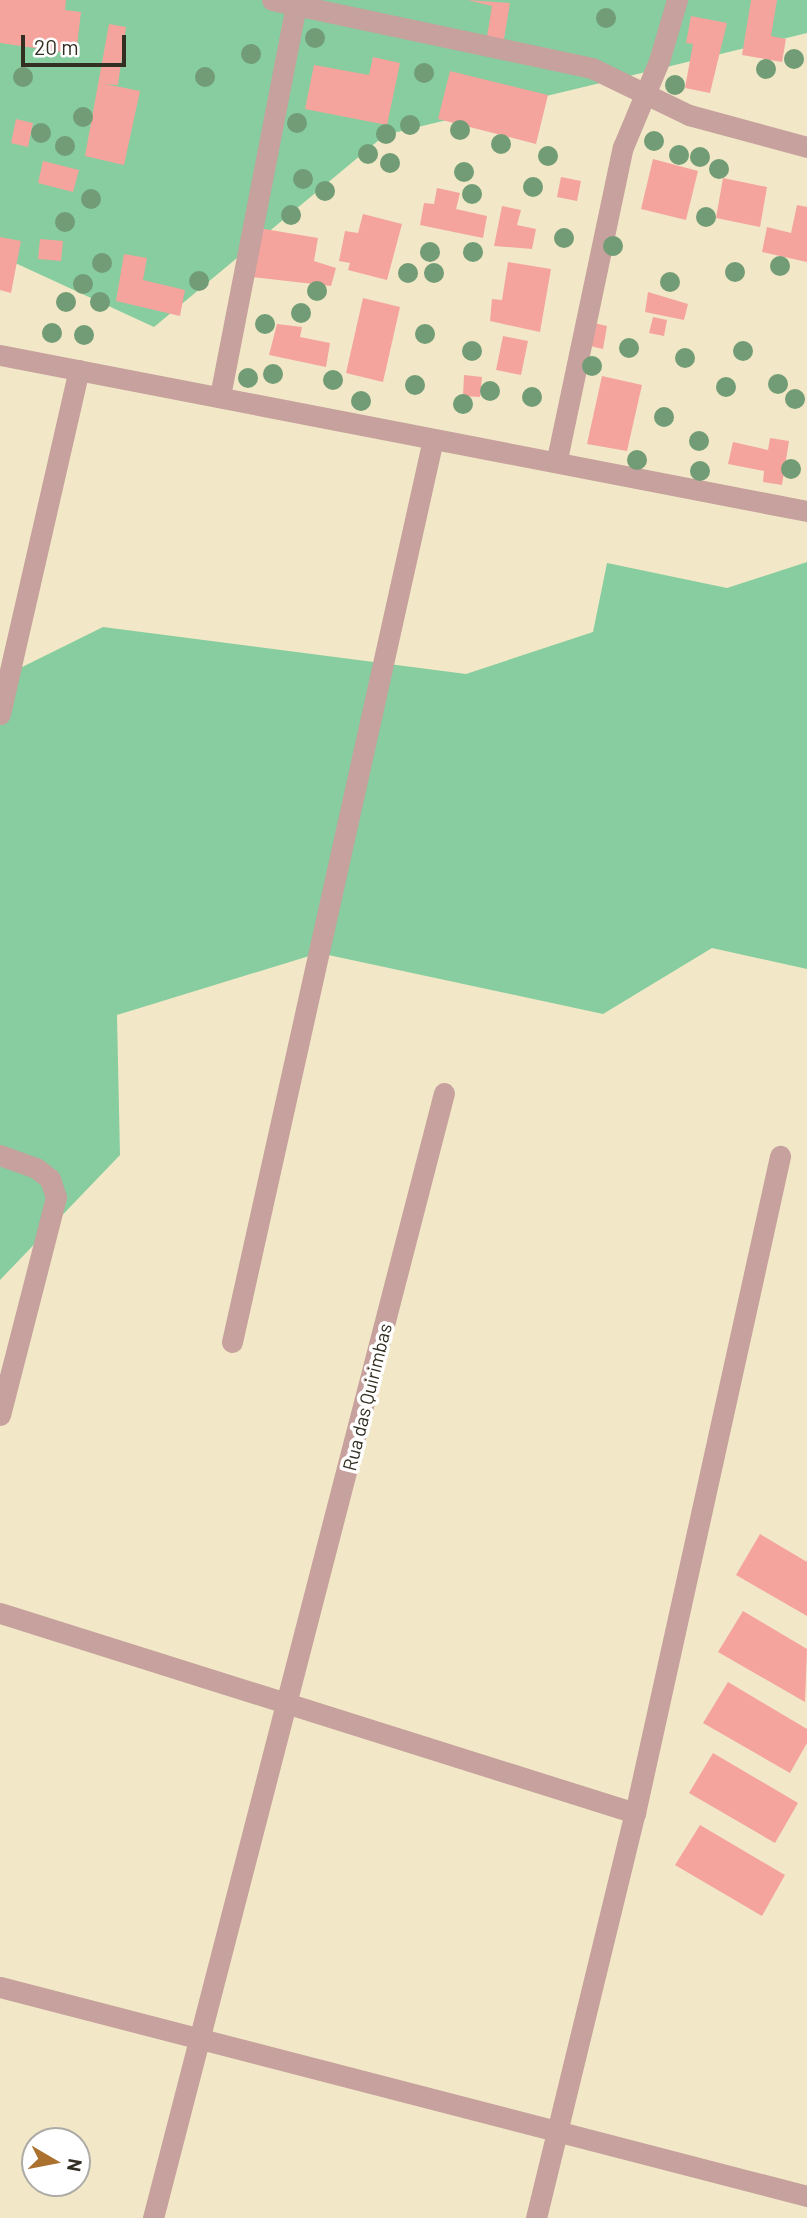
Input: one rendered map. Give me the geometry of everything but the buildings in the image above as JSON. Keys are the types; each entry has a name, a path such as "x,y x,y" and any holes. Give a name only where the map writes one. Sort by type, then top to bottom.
{"street":[{"path":"272,0 296,2 592,68 710,122 807,147"},
{"path":"557,459 623,147 677,0"},
{"path":"220,396 296,2"},
{"path":"0,355 433,439 557,459 807,511"},
{"path":"0,714 79,370"},
{"path":"232,1342 433,439"},
{"name":"Rua das Quirimbas","path":"153,2218 199,2035 290,1701 444,1093"},
{"path":"0,1155 36,1168 50,1179 56,1196 0,1415"},
{"path":"536,2218 635,1813 780,1156"},
{"path":"0,1613 290,1701 635,1813"},
{"path":"0,1987 199,2035 558,2134 807,2196"}],"green space":[{"path":"0,0 807,0 807,33 385,135 154,327 0,256"},
{"path":"807,562 807,969 712,948 603,1014 319,953 117,1015 120,1155 0,1280 0,678 103,627 466,674 593,632 607,563 727,588"}]}
